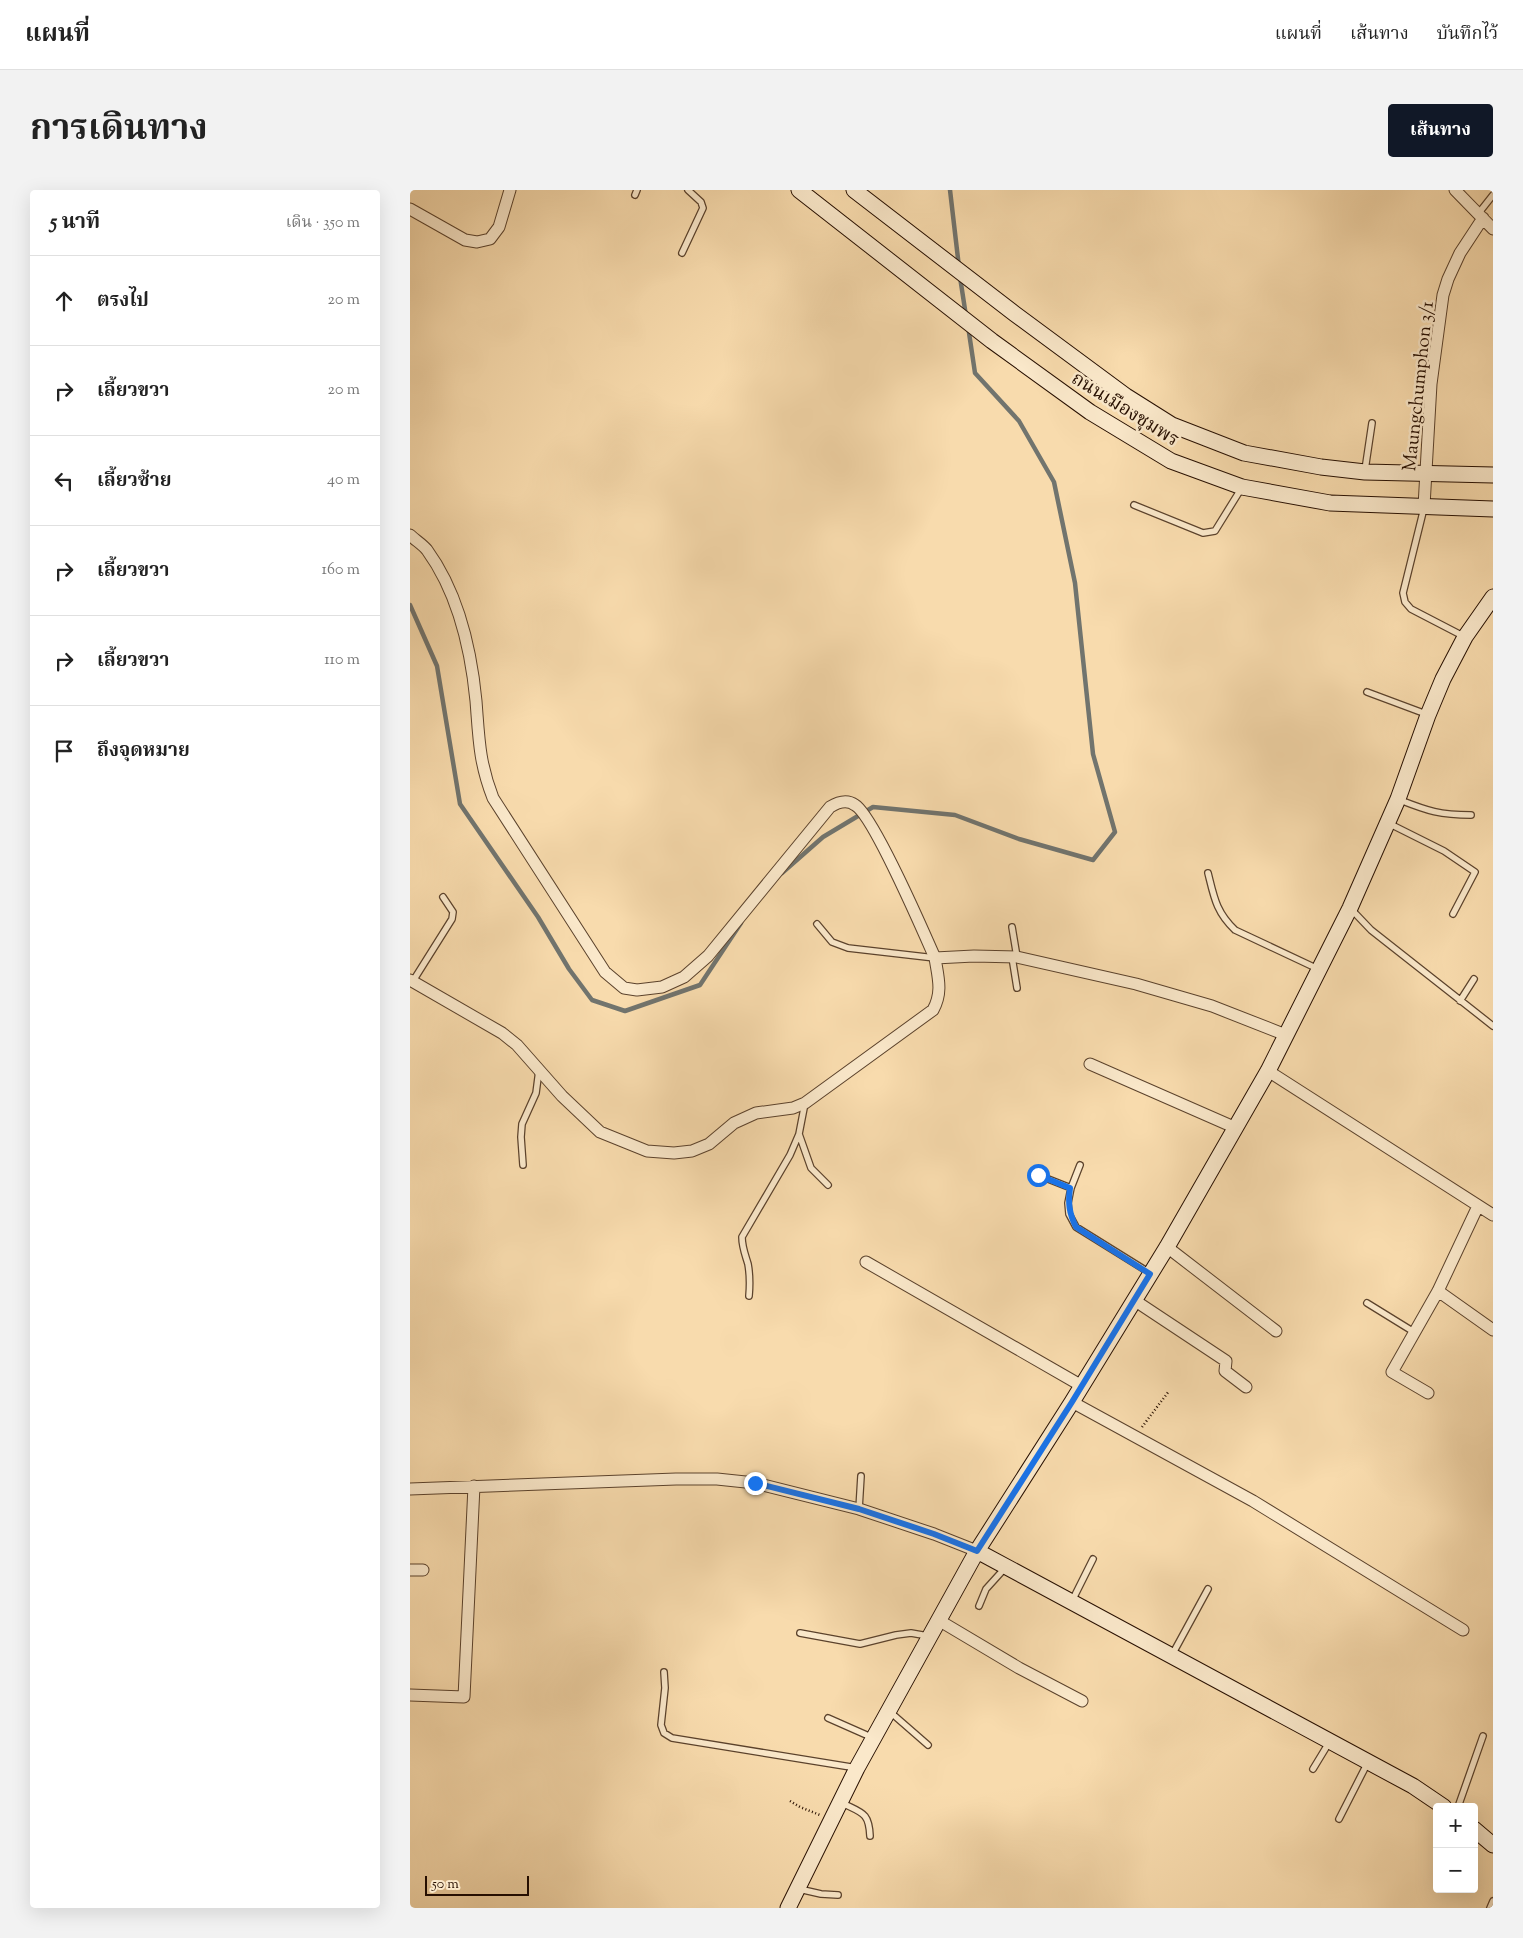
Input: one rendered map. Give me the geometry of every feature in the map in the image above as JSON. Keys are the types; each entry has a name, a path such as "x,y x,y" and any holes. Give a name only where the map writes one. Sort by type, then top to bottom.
{"street":[{"path":"410,209 465,240 477,242 490,239 499,228 510,190"},
{"name":"ถนนเมืองชุมพร","path":"798,190 992,341 1090,412 1171,461 1242,487 1330,502 1493,509"},
{"name":"ถนนเมืองชุมพร","path":"854,190 1015,314 1126,396 1172,425 1244,452 1321,467 1365,472 1493,475"},
{"path":"1455,190 1493,230"},
{"name":"Maungchumphon 3/1","path":"1424,506 1431,384 1444,295 1448,279 1480,216"},
{"path":"410,535 426,549 458,610 468,648 476,700 479,753 484,776 493,798 605,972 624,988 637,990 662,987 684,976 708,956 830,807 838,802 848,802 857,805 872,827 935,958 940,986 939,1000 933,1010 805,1103 793,1108 756,1113 734,1123 709,1144 692,1150 674,1153 647,1152 600,1132 562,1096 539,1068 502,1033 411,981"},
{"path":"788,1908 857,1768 977,1551 1082,1386 1167,1247 1268,1071 1350,908 1386,822 1398,799 1428,714 1444,679 1465,637 1493,598"},
{"path":"935,958 974,956 1014,957 1136,984 1212,1006 1286,1034"},
{"path":"1090,1064 1236,1128"},
{"path":"1268,1071 1493,1215"},
{"path":"1428,1393 1392,1372 1438,1291 1478,1206"},
{"path":"1167,1247 1276,1331"},
{"path":"866,1262 1082,1386"},
{"path":"1438,1291 1493,1330"},
{"path":"1134,1300 1226,1361 1225,1371 1246,1387"},
{"path":"1072,1402 1253,1501 1463,1630"},
{"path":"410,1489 717,1479 755,1483 859,1509 934,1534 977,1551 1413,1786 1438,1803"},
{"path":"410,1695 464,1697 474,1486"},
{"path":"410,1570 423,1570"},
{"path":"940,1621 1019,1668 1082,1701"},
{"path":"1478,1832 1493,1845"}],"lane":[{"path":"682,253 703,208 701,202 688,190"},
{"path":"1480,216 1493,195"},
{"path":"1365,472 1372,423"},
{"path":"1134,505 1204,532 1215,531 1242,487"},
{"path":"1424,506 1403,593 1405,602 1412,609 1465,637"},
{"path":"1367,692 1428,714"},
{"path":"1398,799 1429,812 1448,815 1471,814"},
{"path":"1386,822 1444,851 1474,872 1453,914"},
{"path":"1208,873 1216,906 1224,920 1235,930 1318,969"},
{"path":"411,981 452,919 452,912 443,897"},
{"path":"1350,908 1371,930 1493,1026"},
{"path":"817,924 832,942 848,948 935,958"},
{"path":"1012,927 1017,988"},
{"path":"1460,1001 1474,979"},
{"path":"523,1164 522,1124 536,1093 539,1068"},
{"path":"749,1296 748,1263 742,1247 742,1237 790,1155 799,1134 805,1103"},
{"path":"799,1134 811,1168 828,1185"},
{"path":"1080,1165 1070,1188 1068,1203 1069,1214 1076,1227 1150,1274"},
{"path":"1038,1175 1070,1188"},
{"path":"1367,1303 1414,1332"},
{"path":"859,1509 861,1476"},
{"path":"1072,1602 1093,1558"},
{"path":"979,1606 981,1597 986,1589 1006,1567"},
{"path":"1172,1655 1208,1589"},
{"path":"800,1633 860,1644 911,1633 931,1636"},
{"path":"664,1672 665,1688 661,1725 664,1734 672,1738 857,1768"},
{"path":"889,1710 928,1745"},
{"path":"828,1718 873,1738"},
{"path":"1459,1803 1482,1736"},
{"path":"1313,1769 1330,1742"},
{"path":"1339,1819 1368,1762"},
{"path":"840,1802 865,1815 869,1824 870,1836"},
{"path":"797,1889 838,1895"},
{"path":"1490,1908 1493,1901"}],"path":[{"path":"1135,1437 1169,1391"},
{"path":"790,1801 831,1819"}],"waterway":[{"path":"950,190 959,267"},
{"path":"960,277 966,316"},
{"path":"782,873 823,837 873,807 955,815 1019,839 1093,860 1115,832 1093,754 1075,583 1054,482 1019,421 975,373 968,326"},
{"path":"410,605 437,666 460,804 538,917 569,969 592,1000 625,1011 700,985 741,923"}],"route":[{"path":"755,1483 859,1509 934,1534 977,1551 1072,1402 1150,1274 1076,1227 1069,1214 1070,1188 1038,1175"}]}
